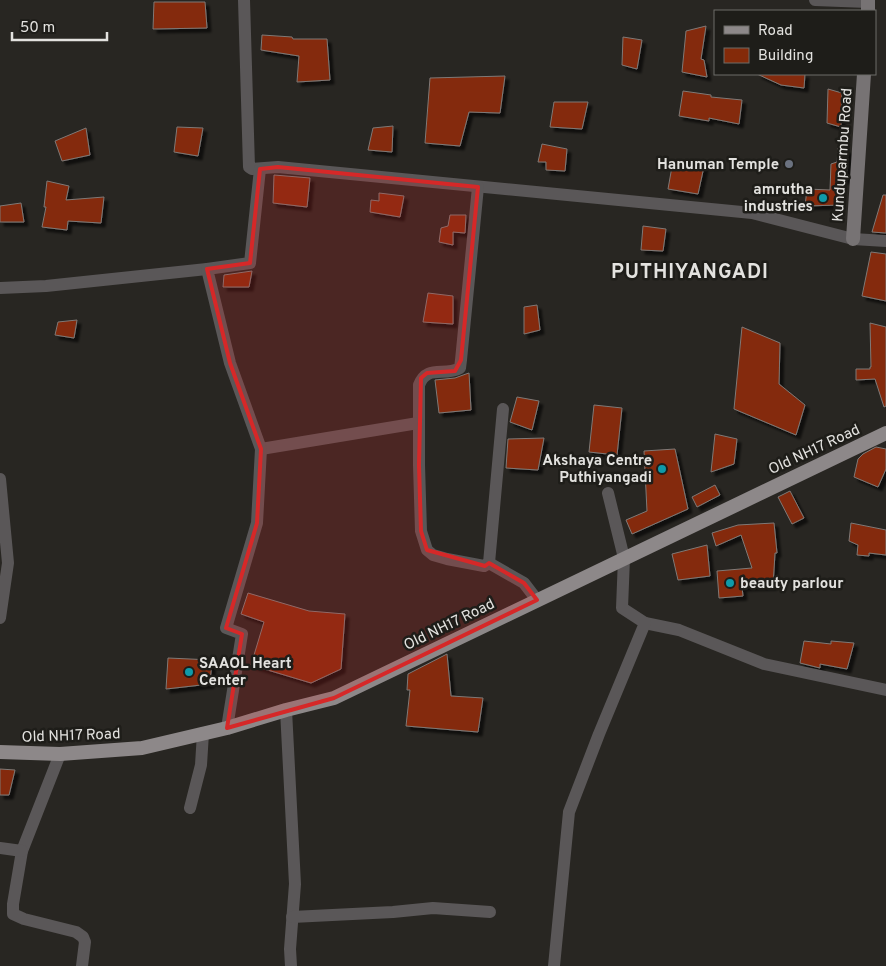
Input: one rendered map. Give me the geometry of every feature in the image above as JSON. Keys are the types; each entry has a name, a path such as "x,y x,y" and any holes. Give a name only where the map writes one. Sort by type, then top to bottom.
{"main road":[{"name":"Kunduparmbu Road","path":"854,239 864,75"},
{"name":"Old NH17 Road","path":"0,752 60,754 142,748 227,728 334,698 886,432"}],"street":[{"path":"244,0 249,167 252,169 278,167 752,213 854,239 886,241"},
{"path":"814,0 868,5"},
{"path":"0,288 46,286 250,263 260,169"},
{"path":"478,187 460,368 455,371 428,373 422,378 419,385 418,422 421,531 427,550 433,555 484,566 489,564 524,582 537,600"},
{"path":"207,269 230,363 261,450 257,523 226,628 242,634 227,728"},
{"path":"489,564 504,409"},
{"path":"261,450 418,422"},
{"path":"0,479 8,563 0,618"},
{"path":"608,493 624,558 622,608 645,623 679,630 764,664 886,690"},
{"path":"554,966 569,812 645,623"},
{"path":"286,710 295,884 290,966"},
{"path":"190,808 201,766 203,733"},
{"path":"60,754 22,851 13,914 24,919 76,932 83,937 85,942 82,966"},
{"path":"0,848 22,851"},
{"path":"292,916 393,912 433,908 490,912"}],"highlighted area":[{"path":"278,167 478,187 461,360 455,371 427,373 421,378 419,465 421,531 427,550 485,566 489,563 524,583 537,600 334,698 227,728 242,634 226,628 257,523 261,449 230,363 207,269 250,263 260,169"}],"building":[{"path":"154,2 205,2 207,28 153,29"},
{"path":"706,26 701,59 704,60 707,77 682,72 686,31"},
{"path":"262,35 292,37 293,39 327,39 330,80 297,82 299,56 261,50"},
{"path":"623,37 642,40 637,69 622,65"},
{"path":"759,75 805,75 804,88 781,85"},
{"path":"505,76 500,113 469,112 460,146 425,143 430,78"},
{"path":"828,89 842,93 841,127 827,123"},
{"path":"683,91 711,95 711,97 742,100 739,124 709,118 709,121 679,116"},
{"path":"554,102 588,102 582,129 550,127"},
{"path":"393,126 392,152 368,150 373,128"},
{"path":"177,127 203,128 198,156 174,152"},
{"path":"86,128 90,155 62,161 55,141"},
{"path":"542,144 567,149 565,171 546,170 546,162 538,162"},
{"path":"838,148 848,150 846,180 841,179 840,205 805,206 807,189 830,190 831,164 837,162"},
{"path":"673,161 705,162 698,194 668,189"},
{"path":"274,175 310,178 307,207 273,203"},
{"path":"47,181 69,186 66,200 104,197 101,223 68,221 67,230 42,227 46,207 44,207"},
{"path":"379,193 404,196 400,217 370,212 371,200 379,201"},
{"path":"883,195 886,195 886,233 872,232"},
{"path":"21,203 24,222 0,222 0,206"},
{"path":"450,215 466,215 465,233 453,232 453,245 439,242 441,228 448,226"},
{"path":"643,226 666,229 663,251 641,250"},
{"path":"871,252 886,254 886,301 862,296"},
{"path":"252,271 249,287 223,287 224,275"},
{"path":"428,293 453,296 453,324 423,322"},
{"path":"537,305 540,330 524,334 524,307"},
{"path":"77,320 74,338 55,335 58,322"},
{"path":"870,323 886,327 886,406 884,407 875,379 856,380 856,369 870,369 871,367"},
{"path":"742,327 780,343 779,384 805,405 796,435 734,409"},
{"path":"469,373 471,410 439,413 435,380 455,378"},
{"path":"517,397 539,401 532,430 510,422"},
{"path":"594,405 622,408 617,455 589,452"},
{"path":"715,434 737,439 734,464 711,472"},
{"path":"544,438 538,470 506,468 508,439"},
{"path":"876,447 886,449 886,469 878,487 854,477 858,459"},
{"path":"675,449 688,509 632,534 626,520 647,511 644,451"},
{"path":"715,485 720,495 697,507 692,497"},
{"path":"790,491 804,518 792,524 778,497"},
{"path":"774,523 777,553 775,553 773,586 742,587 743,596 719,598 717,571 752,568 741,535 716,546 712,533 738,525"},
{"path":"851,523 886,530 886,555 869,553 869,556 857,555 858,545 849,541"},
{"path":"707,545 710,576 678,580 672,554"},
{"path":"248,593 309,611 345,614 341,669 311,683 251,665 264,622 241,614"},
{"path":"804,641 831,644 831,641 854,643 847,669 820,664 820,668 800,663"},
{"path":"447,654 451,696 483,698 478,732 406,726 410,690 407,690 408,674"},
{"name":"SAAOL Heart Center","path":"168,658 212,660 210,684 166,689"},
{"path":"0,769 15,770 9,795 0,795"}],"place":[{"name":"Hanuman Temple","path":"789,164"},
{"name":"amrutha industries","path":"823,198"},
{"name":"Akshaya Centre Puthiyangadi","path":"662,469"},
{"name":"beauty parlour","path":"730,583"},
{"name":"SAAOL Heart Center","path":"189,672"}],"district":[{"name":"PUTHIYANGADI","path":"690,271"}]}
